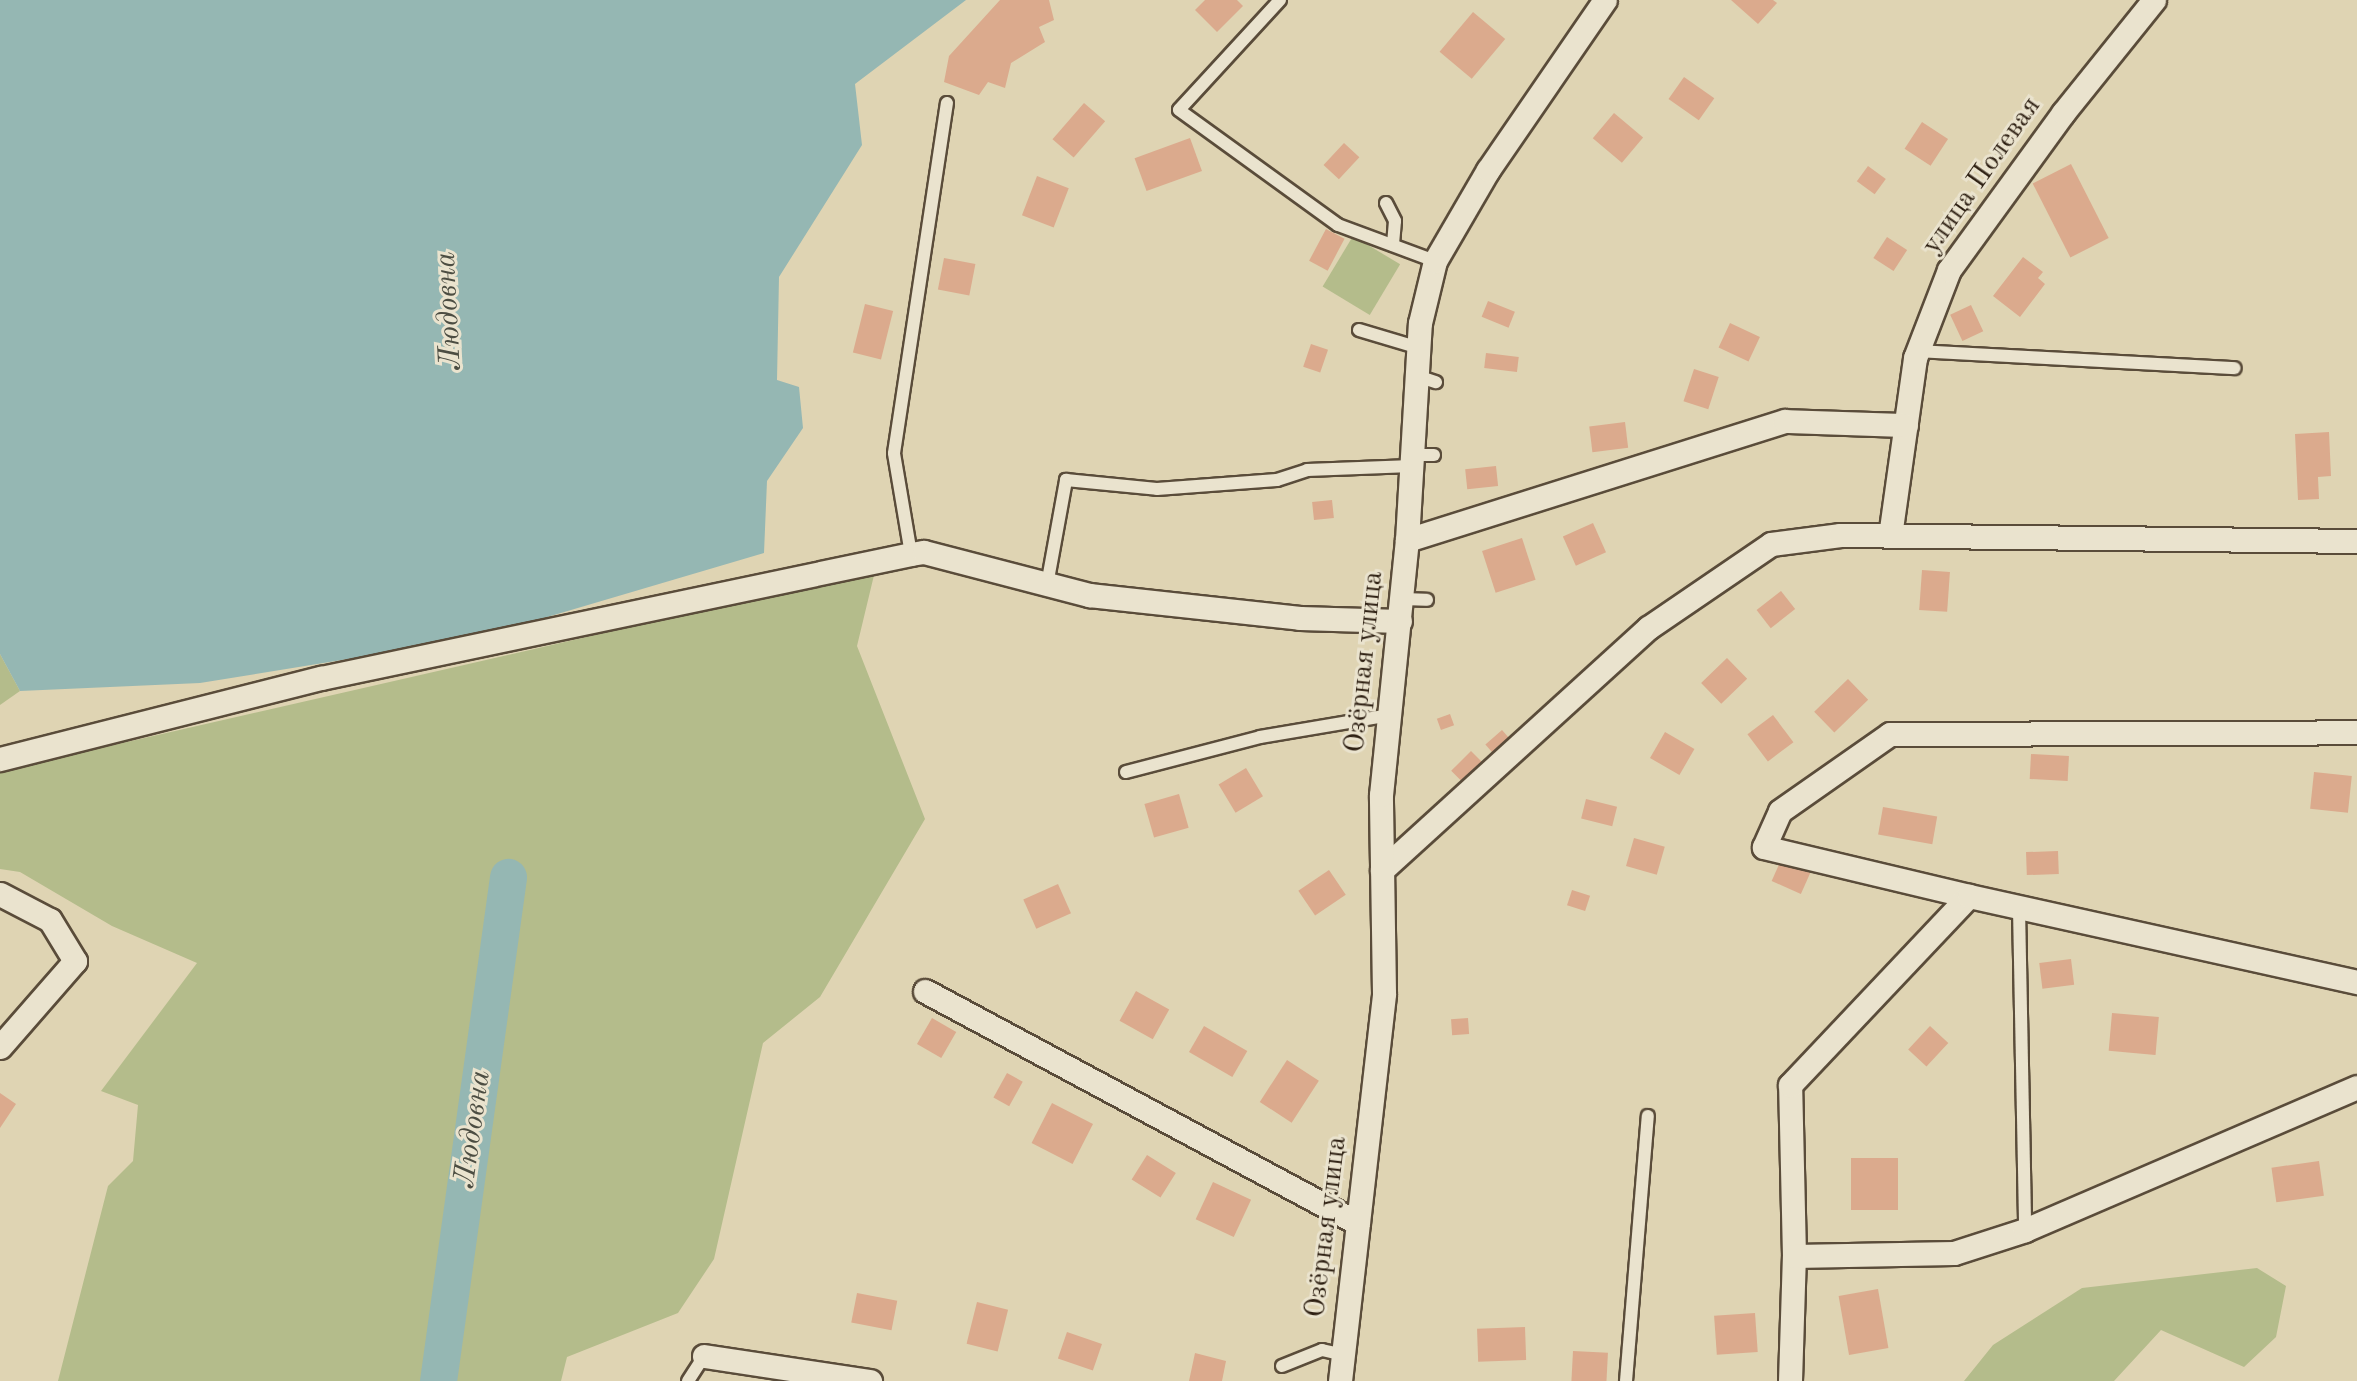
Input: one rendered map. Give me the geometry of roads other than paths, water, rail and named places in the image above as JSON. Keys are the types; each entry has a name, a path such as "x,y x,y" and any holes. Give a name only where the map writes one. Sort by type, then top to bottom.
{"street":[{"name":"Озёрная улица","path":"1339,1381 1327,1348 1358,1223 1384,993 1381,795 1408,540 1420,459 1426,379 1419,348 1435,261 1488,170 1605,0"},
{"name":"улица Полевая","path":"1890,536 1918,351 1948,270 2063,113 2154,0"},
{"path":"1408,540 1785,421 1906,425"},
{"path":"1382,870 1648,628 1771,544 1840,535 2357,541"},
{"path":"0,760 321,678 924,552 1088,596 1300,618 1401,610"},
{"path":"2357,732 1890,734 1780,811 1764,847 1969,897 2357,982"},
{"path":"0,894 50,920 75,961 0,1047"},
{"path":"1790,1381 1794,1256 1790,1085 1969,897"},
{"path":"925,991 1358,1223"},
{"path":"1794,1256 1954,1253 2025,1230 2357,1087"},
{"path":"704,1356 870,1381"}],"lane":[{"path":"1280,0 1180,110 1338,225 1435,261"},
{"path":"911,554 894,453 947,103"},
{"path":"1386,203 1395,221 1393,245"},
{"path":"1359,330 1419,348"},
{"path":"1918,351 2235,368"},
{"path":"1047,585 1066,480 1157,489 1277,480 1307,470 1420,459"},
{"path":"1401,610 1427,600"},
{"path":"1126,772 1260,737 1390,715"},
{"path":"2019,908 2025,1230"},
{"path":"1626,1381 1648,1116"},
{"path":"1283,1366 1327,1348"},
{"path":"688,1381 704,1356"}],"water":[{"path":"0,0 966,0 855,84 862,145 779,277 777,380 799,387 803,428 767,481 764,553 527,623 385,653 200,683 20,691 0,654"}],"waterway":[{"name":"Людовна","path":"438,1381 508,877"}]}
